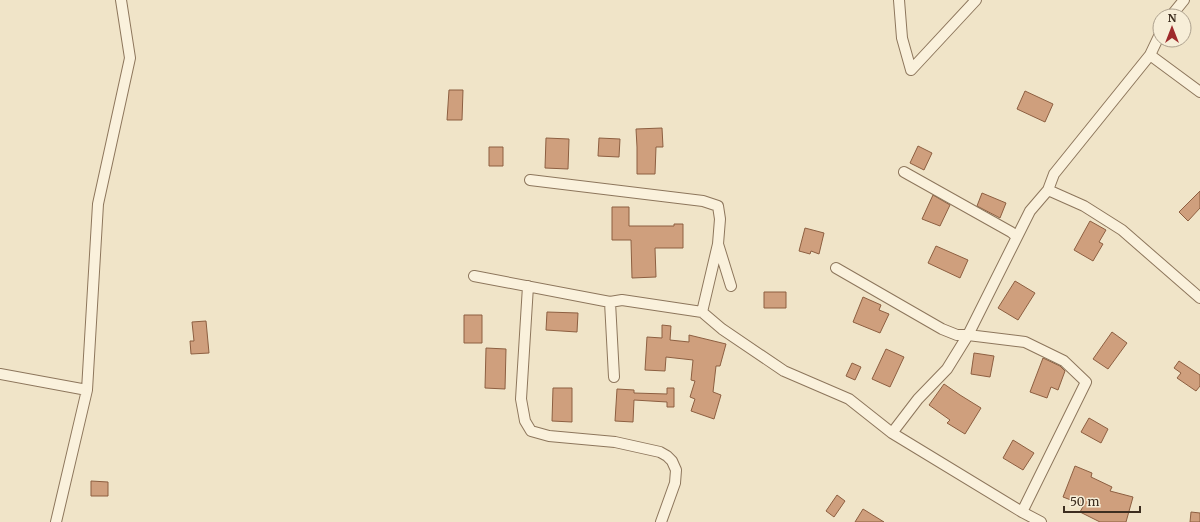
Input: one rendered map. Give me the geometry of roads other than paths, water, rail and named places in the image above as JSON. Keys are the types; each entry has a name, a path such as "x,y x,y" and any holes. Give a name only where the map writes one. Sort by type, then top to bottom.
{"street":[{"path":"56,522 87,390 98,204 130,58 121,0"},
{"path":"899,0 902,38 911,70 976,0"},
{"path":"1178,8 1184,0"},
{"path":"892,433 918,399 947,369 968,335 1030,211 1048,190 1054,174 1150,55 1153,48"},
{"path":"1150,55 1200,92"},
{"path":"904,172 1011,232 1017,237"},
{"path":"530,180 703,201 718,206 720,219 718,244 702,312"},
{"path":"1048,190 1084,206 1122,230 1200,298"},
{"path":"718,244 731,286"},
{"path":"836,268 942,329 957,335 1025,342 1064,361 1086,382 1022,512"},
{"path":"474,276 610,302 622,300 702,312 722,329 784,371 849,399 892,433 1041,522"},
{"path":"528,286 521,399 525,421 531,430 549,436 615,442 660,452 667,456 672,461 676,470 675,483 661,522"},
{"path":"610,302 614,377"},
{"path":"0,374 87,390"}]}
